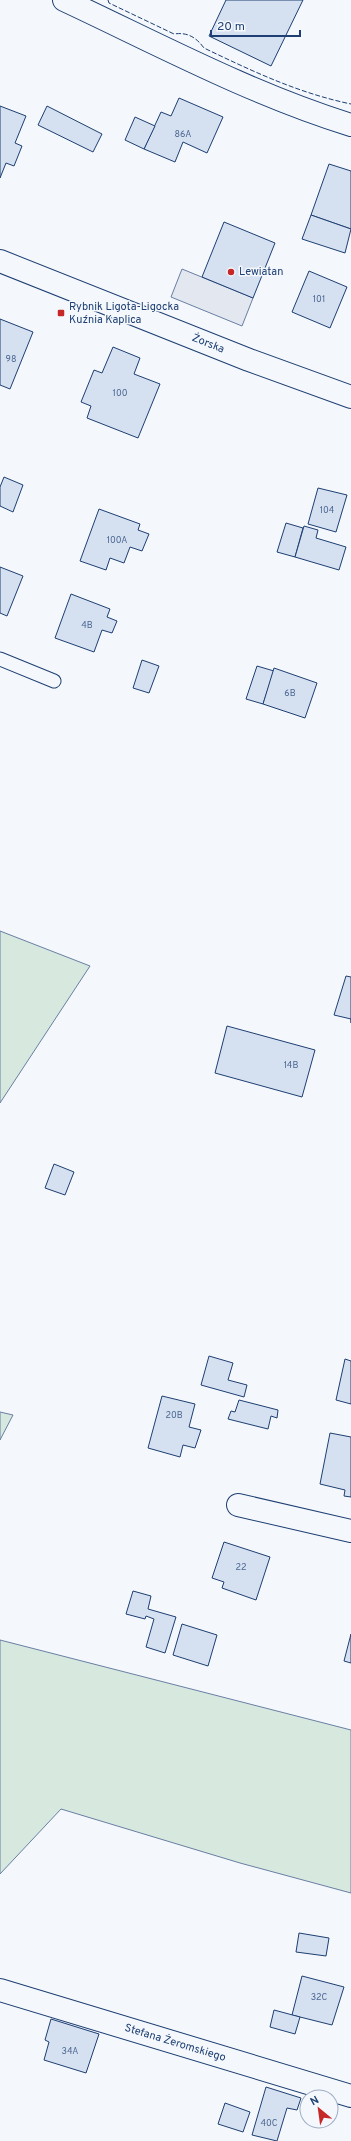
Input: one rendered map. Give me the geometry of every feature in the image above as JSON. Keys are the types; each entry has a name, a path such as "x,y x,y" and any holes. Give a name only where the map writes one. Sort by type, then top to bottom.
{"street":[{"path":"64,0 254,89 304,110 351,124"},
{"name":"Żorska","path":"0,261 249,360 351,397"},
{"path":"238,1505 351,1531"},
{"name":"Stefana Żeromskiego","path":"0,1990 351,2096"}],"lane":[{"path":"0,659 54,681"}],"shaded area":[{"path":"182,269 253,298 242,326 171,297"},
{"path":"0,931 90,966 0,1103"},
{"path":"0,1412 13,1415 0,1440"},
{"path":"0,1640 351,1730 351,1893 240,1863 61,1809 0,1874"}],"building":[{"path":"226,0 303,0 271,66 209,36"},
{"path":"179,98 223,117 207,153 183,142 175,162 144,149 161,112 171,116"},
{"path":"0,106 26,116 15,143 22,146 14,166 6,163 0,178"},
{"path":"47,106 102,134 93,152 38,125"},
{"path":"135,117 155,126 144,149 125,140"},
{"path":"329,164 351,171 351,229 311,215"},
{"path":"311,215 351,229 345,253 302,239"},
{"path":"224,222 275,243 253,298 202,277"},
{"path":"309,271 347,287 330,328 292,312"},
{"path":"0,319 33,332 10,389 0,385"},
{"path":"113,347 140,358 134,374 160,384 138,438 87,418 91,406 81,402 94,370 102,373"},
{"path":"4,477 23,485 13,512 0,506 0,487"},
{"path":"318,488 347,495 336,532 308,524"},
{"path":"99,509 140,524 138,530 149,534 142,551 130,547 124,563 110,558 106,570 80,561"},
{"path":"286,523 303,528 295,557 277,552"},
{"path":"304,526 318,530 316,538 346,547 339,570 295,557"},
{"path":"0,567 23,576 7,616 0,613"},
{"path":"71,594 110,609 107,617 117,621 112,633 102,630 94,652 55,638"},
{"path":"142,660 159,666 149,693 133,688"},
{"path":"257,666 274,671 263,704 246,699"},
{"path":"274,668 317,683 305,718 263,704"},
{"path":"346,976 351,977 351,1019 334,1015"},
{"path":"227,1026 315,1050 302,1097 215,1073"},
{"path":"54,1164 74,1172 65,1195 45,1188"},
{"path":"209,1356 233,1363 228,1380 247,1385 244,1397 201,1385"},
{"path":"345,1359 351,1361 351,1404 336,1400"},
{"path":"162,1396 195,1404 189,1427 201,1430 195,1448 183,1445 180,1457 148,1448"},
{"path":"239,1400 278,1410 277,1418 271,1416 268,1429 228,1419 231,1411 235,1412"},
{"path":"330,1433 351,1437 351,1497 344,1496 345,1490 320,1484"},
{"path":"224,1542 270,1557 256,1600 222,1588 224,1582 212,1578"},
{"path":"133,1591 151,1596 148,1609 176,1617 165,1653 146,1647 154,1619 146,1616 145,1619 126,1614"},
{"path":"182,1624 217,1635 208,1666 173,1655"},
{"path":"351,1634 351,1663 344,1661"},
{"path":"299,1933 329,1938 326,1956 296,1952"},
{"path":"302,1976 344,1987 332,2025 292,2015"},
{"path":"274,2010 300,2017 295,2034 270,2027"},
{"path":"51,2019 99,2034 86,2073 44,2060 49,2042 45,2040"},
{"path":"266,2087 299,2097 297,2110 287,2108 277,2141 252,2135"},
{"path":"225,2103 250,2112 243,2132 218,2124"}],"fence":[{"path":"108,0 109,3 174,34 191,36 204,48 258,73 294,88 351,104"}],"place":[{"name":"Lewiatan","path":"231,272"},
{"name":"Rybnik Ligota-Ligocka Kuźnia Kaplica","path":"61,313"}]}
